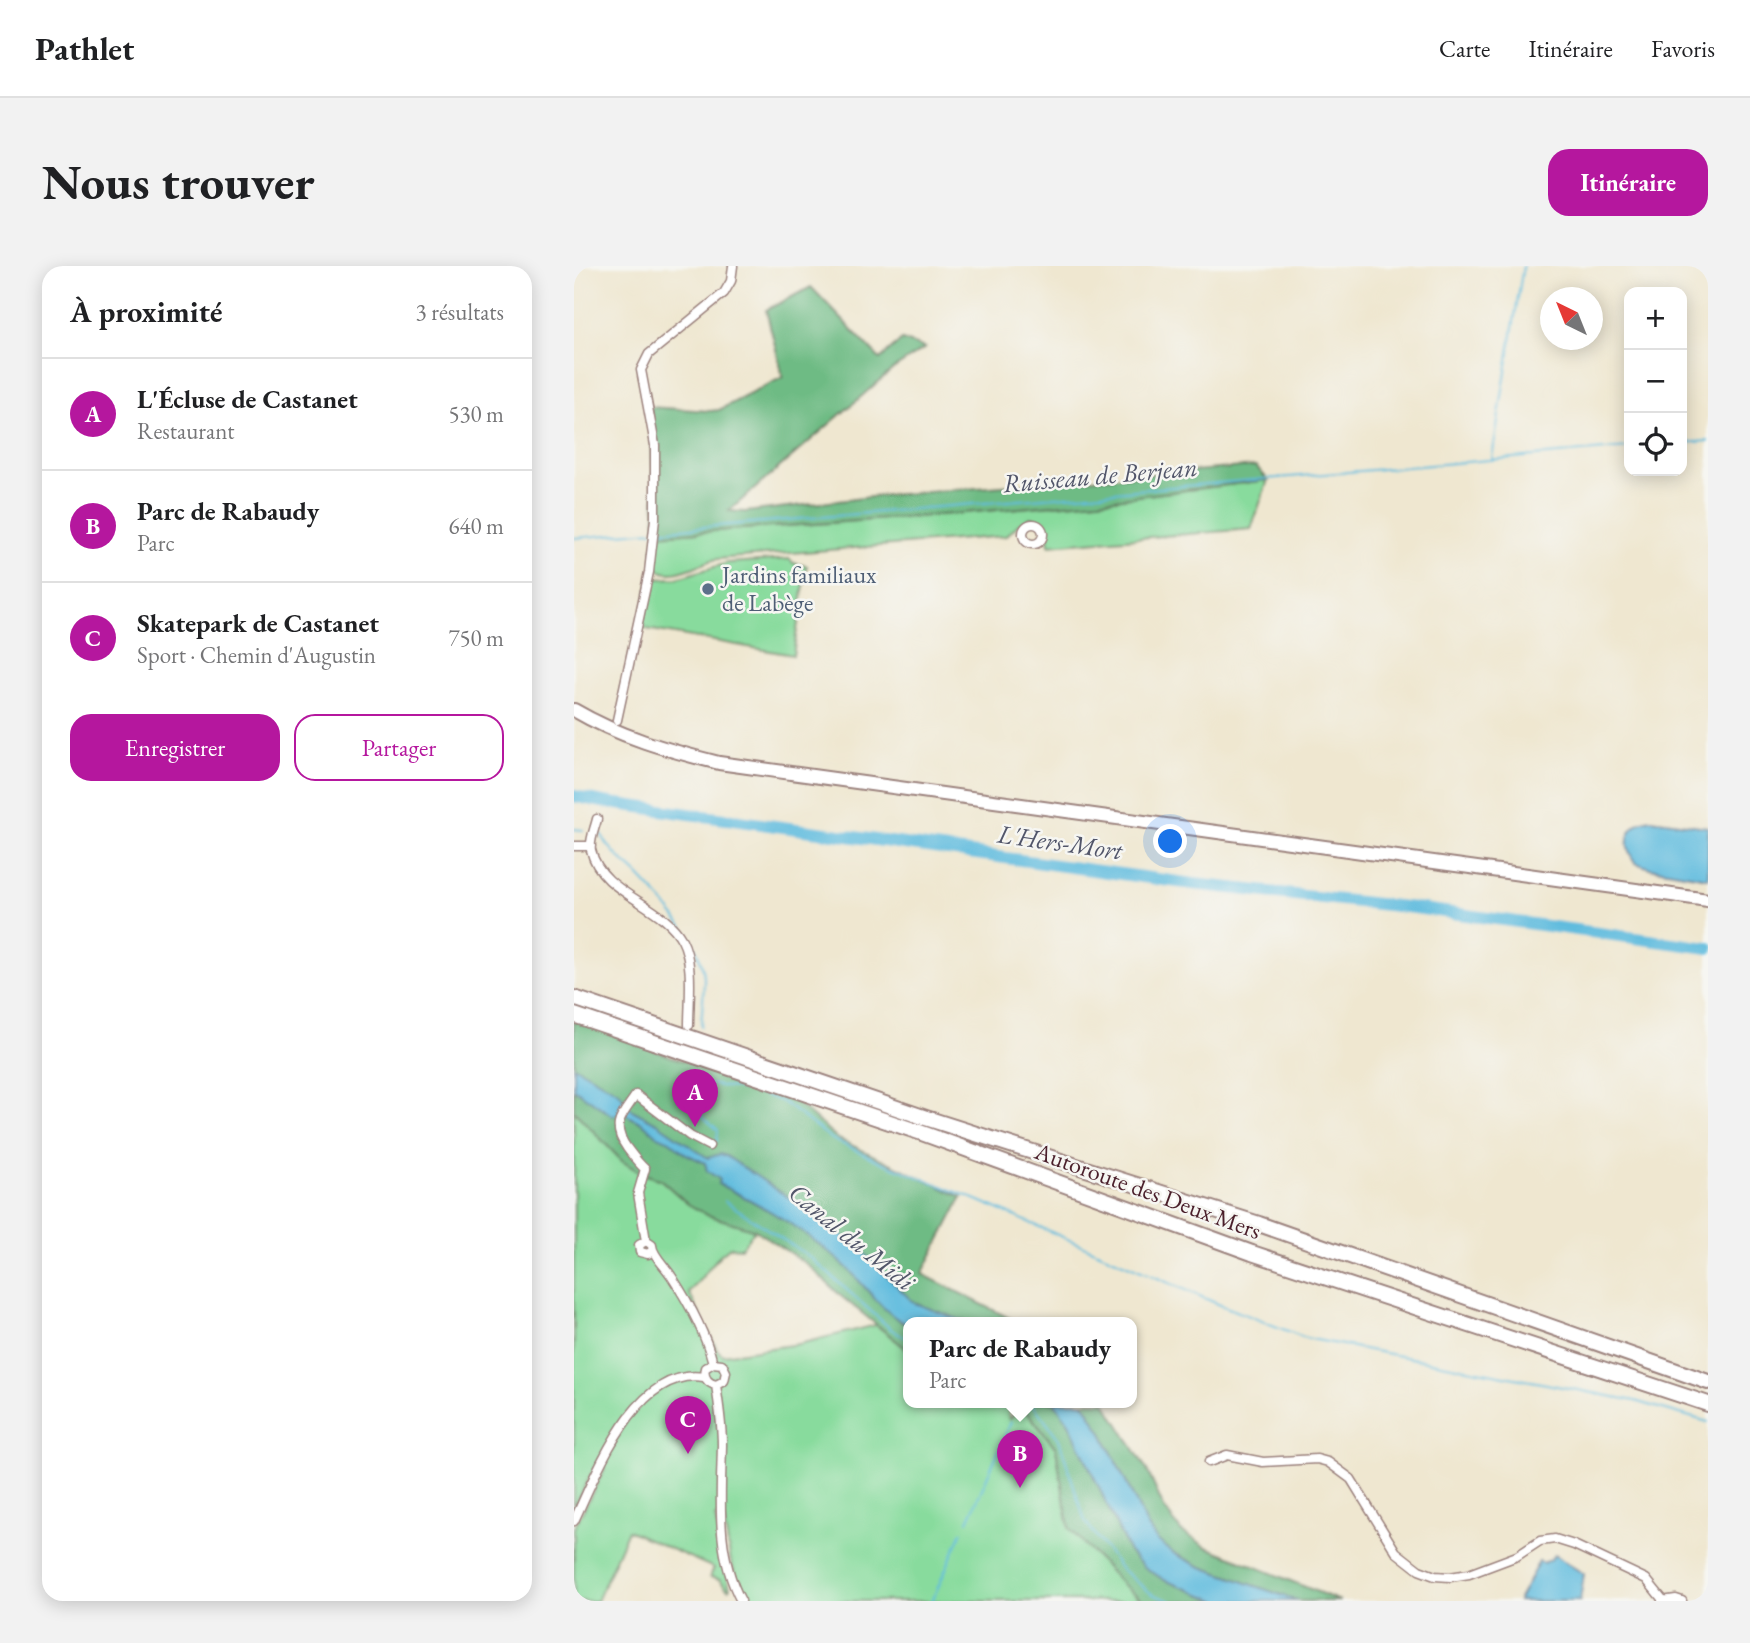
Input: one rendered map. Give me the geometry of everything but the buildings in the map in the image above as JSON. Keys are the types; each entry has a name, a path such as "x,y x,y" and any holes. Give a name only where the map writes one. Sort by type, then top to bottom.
{"highway":[{"name":"Autoroute des Deux Mers","path":"574,998 939,1122 1259,1224 1708,1382"},
{"name":"Autoroute des Deux Mers","path":"574,1015 922,1133 1252,1253 1708,1404"}],"main road":[{"path":"574,710 594,722 643,743 719,763 1708,900"}],"street":[{"path":"617,720 653,543 655,519 655,445 641,370 649,354 724,293 731,281 733,266"},
{"path":"597,819 591,846 595,859 606,875 663,919 679,935 686,951 690,1025"},
{"path":"574,846 591,846"},
{"path":"709,1146 690,1136 636,1095 617,1127 619,1136 645,1169 638,1193 646,1241 652,1245 652,1251 672,1276 692,1311 706,1340 713,1363"},
{"path":"574,1521 615,1440 640,1402 653,1391 681,1378 693,1375 705,1377 711,1384 716,1385 724,1381 726,1372 722,1364 713,1363 705,1368 705,1377"},
{"path":"716,1385 721,1434 720,1527 731,1576 741,1601"},
{"path":"1209,1462 1227,1455 1263,1462 1328,1462 1351,1479 1396,1552 1419,1570 1435,1576 1469,1574 1517,1556 1540,1541 1555,1539 1574,1545 1646,1579 1663,1600 1682,1601"}],"green space":[{"path":"811,287 880,359 902,340 925,348 893,369 729,511 745,512 888,495 1256,466 1268,480 1098,501 656,535 650,407 719,410 783,377 766,310"},
{"path":"1268,480 1251,529 1049,545 1043,524 1031,517 1006,536 723,558 673,573 659,569 653,559 656,535 1098,501"},
{"path":"790,559 793,563 807,566 793,655 641,628 649,582 652,579 677,578 728,563"},
{"path":"574,1019 675,1058 788,1095 838,1139 962,1197 922,1274 1007,1317 952,1317 914,1303 901,1322 903,1346 842,1297 808,1265 755,1230 707,1215 688,1204 661,1180 641,1173 622,1161 574,1111"},
{"path":"574,1111 622,1161 641,1173 661,1180 688,1204 755,1230 741,1248 730,1247 720,1255 689,1293 717,1350 723,1355 799,1344 876,1325 903,1346 903,1408 1008,1408 1009,1420 1019,1408 1023,1408 1056,1448 1069,1528 1123,1585 1139,1598 1138,1601 745,1601 731,1562 723,1516 715,1517 730,1588 720,1580 710,1577 714,1568 628,1530 597,1601 574,1601 574,1528 605,1468 597,1463 574,1508"},
{"path":"1024,1408 1058,1408 1069,1423 1129,1552 1159,1576 1218,1601 1144,1601 1123,1585 1069,1528 1056,1448"},
{"path":"1087,1408 1109,1408 1147,1470 1164,1508 1181,1531 1207,1547 1340,1601 1298,1601 1199,1566 1173,1553 1157,1540 1147,1525 1103,1435"}],"water":[{"path":"1651,819 1708,827 1708,878 1636,863 1629,849 1629,836 1636,825"},
{"path":"574,1066 619,1092 632,1110 657,1123 708,1158 720,1154 726,1156 829,1224 862,1251 914,1303 952,1317 903,1317 903,1322 898,1320 831,1253 801,1230 718,1184 719,1179 707,1171 705,1163 684,1153 642,1123 621,1112 613,1116 574,1089"},
{"path":"1058,1408 1087,1408 1103,1435 1147,1525 1157,1540 1173,1553 1199,1566 1298,1601 1218,1601 1164,1580 1143,1566 1129,1552 1069,1423"},
{"path":"1554,1555 1584,1574 1580,1601 1518,1601 1539,1561 1543,1563"}],"waterway":[{"path":"1492,458 1523,266"},
{"name":"Ruisseau de Berjean","path":"1687,443 1708,441"},
{"name":"Ruisseau de Berjean","path":"657,531 1624,448"},
{"name":"Ruisseau de Berjean","path":"574,538 652,531"},
{"name":"L'Hers-Mort","path":"574,796 1193,884 1415,908 1708,948"},
{"path":"574,829 583,830"},
{"path":"601,834 613,851 668,908 696,950 704,977 701,1026"},
{"path":"696,1075 694,1109 718,1130 717,1141"},
{"path":"695,1082 754,1091 783,1102 832,1139 881,1162 977,1200 1218,1304 1306,1338 1635,1401 1708,1422"},
{"path":"725,1201 811,1258 892,1330 903,1336"},
{"path":"1036,1408 1059,1439 1085,1521 1120,1568 1152,1594 1171,1601"},
{"path":"968,1521 1011,1422"},
{"path":"932,1601 962,1532"}],"place":[{"name":"Jardins familiaux de Labège","path":"708,589"},
{"name":"L'Écluse de Castanet","path":"695,1127"},
{"name":"Skatepark de Castanet","path":"688,1454"},
{"name":"Parc de Rabaudy","path":"1020,1488"}],"water label":[{"name":"Canal du Midi","path":"852,1237"}]}
